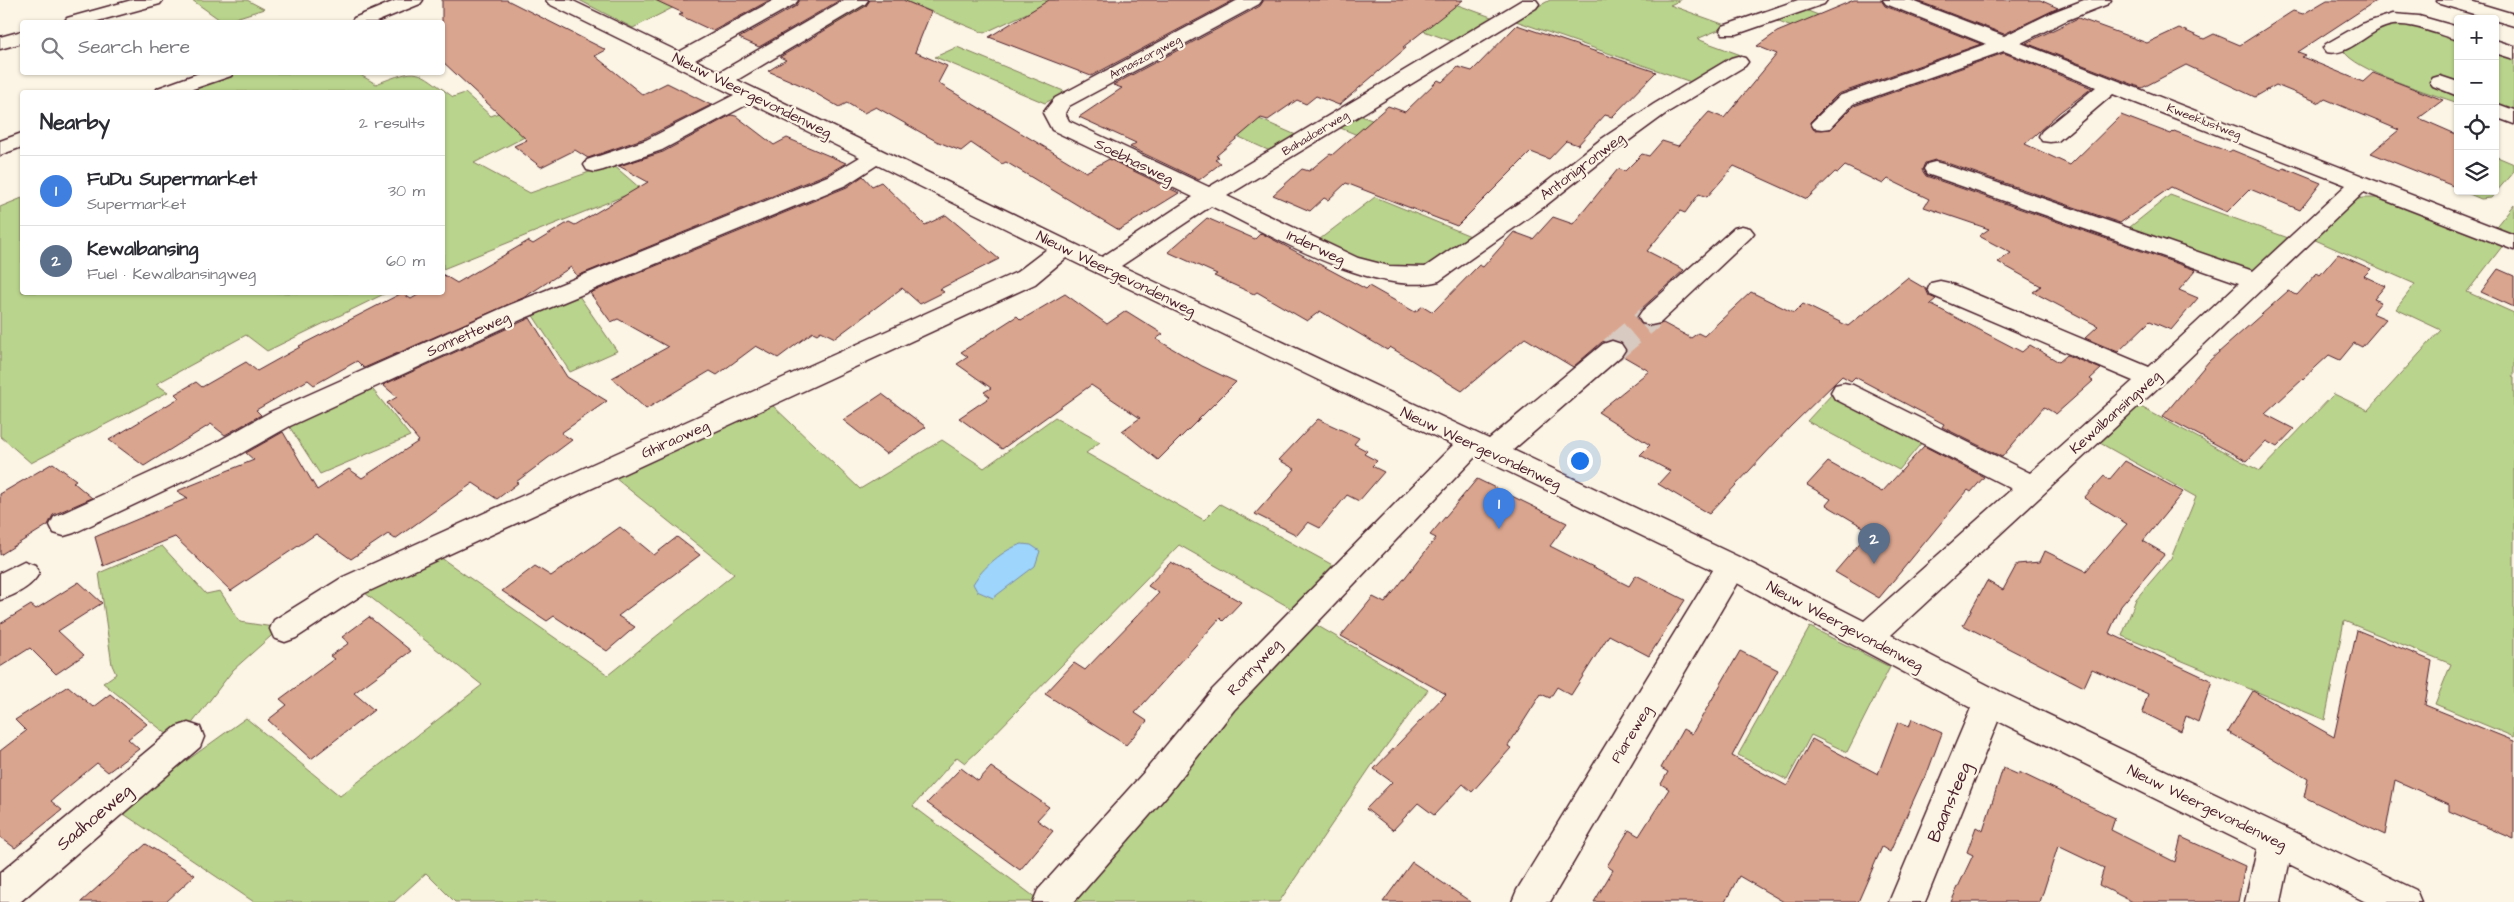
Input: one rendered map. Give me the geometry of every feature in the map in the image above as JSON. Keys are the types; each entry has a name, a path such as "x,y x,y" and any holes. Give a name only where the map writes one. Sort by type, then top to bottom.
{"street":[{"path":"81,20 153,0"},
{"path":"366,20 414,0"},
{"name":"Nieuw Weergevondenweg","path":"556,0 752,94 1103,267 1731,566 1990,702 2403,902"},
{"path":"680,60 788,0"},
{"path":"722,80 858,0"},
{"name":"Annaszorgweg","path":"1060,125 1054,113 1062,102 1252,0"},
{"path":"1730,30 1817,0"},
{"name":"Kweeklustweg","path":"1893,0 2514,243"},
{"path":"1822,123 1846,100 2004,44 2060,16 2101,0"},
{"path":"2447,0 2514,20"},
{"name":"Bahadoerweg","path":"1103,267 1208,197 1529,4"},
{"path":"2333,48 2367,26 2392,18 2418,21 2454,33"},
{"path":"0,43 20,38"},
{"path":"2499,47 2514,52"},
{"name":"Antonigronweg","path":"1430,275 1537,201 1654,114 1738,62"},
{"path":"171,90 215,75"},
{"path":"2050,136 2111,85"},
{"path":"595,165 654,145 752,94"},
{"path":"2499,111 2514,118"},
{"name":"Soebhasweg","path":"1060,125 1208,197"},
{"path":"0,148 20,141"},
{"name":"Sonnetteweg","path":"64,525 225,450 280,419 488,324 838,180 876,156"},
{"path":"1935,169 2257,281"},
{"name":"Kewalbansingweg","path":"1867,638 2152,379 2361,183"},
{"name":"Inderweg","path":"1208,197 1350,263 1389,274 1430,275"},
{"path":"1651,316 1742,233"},
{"name":"Ghiraoweg","path":"285,629 354,584 1026,278 1064,248"},
{"path":"1940,289 2152,379"},
{"name":"Ronnyweg","path":"1051,902 1157,782 1230,693 1481,448 1612,350"},
{"path":"1844,392 2033,487"},
{"name":"Piareweg","path":"1530,902 1731,566"},
{"name":"Baansteeg","path":"1907,902 1990,702"},
{"name":"Sadhoeweg","path":"0,896 188,737"},
{"path":"2263,902 2276,841"}],"green space":[{"path":"192,0 247,0 264,9 229,20 220,20"},
{"path":"579,0 688,0 633,28"},
{"path":"863,0 1055,0 984,33 908,2 847,37 821,26"},
{"path":"1444,0 1494,18 1454,42 1377,14"},
{"path":"1550,0 1681,0 1670,5 1728,26 1697,39 1741,55 1691,82 1513,20"},
{"path":"1803,9 1874,37 1844,48 1774,20"},
{"path":"2400,22 2454,36 2454,102 2378,74 2350,58 2343,50 2379,27"},
{"path":"957,47 1066,92 1045,103 935,57"},
{"path":"2499,50 2514,55 2514,124 2499,118"},
{"path":"229,75 360,75 376,84 402,75 420,75 443,90 181,90"},
{"path":"445,91 453,97 465,93 491,116 526,102 552,123 474,163 530,193 612,164 641,189 445,268"},
{"path":"1218,101 1296,135 1270,151 1193,116"},
{"path":"1359,115 1444,149 1423,162 1338,127"},
{"path":"2499,158 2514,164 2514,171 2499,189"},
{"path":"2170,195 2291,239 2256,273 2125,231"},
{"path":"2472,195 2494,195 2491,198 2481,199"},
{"path":"1375,197 1473,237 1439,260 1427,266 1414,269 1400,269 1371,263 1316,242"},
{"path":"2362,198 2377,198 2392,202 2504,244 2467,292 2514,313 2514,374 2512,377 2514,378 2514,737 2435,704 2451,664 2344,621 2325,720 2122,636 2136,599 2171,558 2196,497 2100,443 2139,406 2260,471 2334,394 2368,410 2441,330 2396,309 2415,284 2313,239 2352,201"},
{"path":"20,199 20,295 382,295 267,351 246,335 156,384 168,392 31,463 0,436 0,207"},
{"path":"2514,204 2514,239 2493,230"},
{"path":"577,293 617,351 570,372 530,311"},
{"path":"369,385 410,436 320,474 289,426"},
{"path":"1832,394 1923,441 1899,470 1807,421"},
{"path":"770,403 860,489 942,440 984,468 1055,417 1100,442 1086,453 1204,520 1220,504 1340,569 1296,611 1179,545 978,751 965,763 957,757 913,806 1039,902 455,902 426,873 394,902 254,902 118,810 246,718 340,796 482,685 360,589 437,555 608,675 734,574 610,474"},
{"path":"162,546 206,594 220,591 240,622 280,628 233,670 184,734 173,739 103,683 116,674 112,665 99,573"},
{"path":"1311,622 1428,690 1372,765 1279,902 1060,902"},
{"path":"1810,627 1890,667 1847,752 1811,735 1787,780 1738,755"}],"water":[{"path":"1022,544 1031,545 1040,551 1035,566 993,598 977,591 973,584 988,566 1008,550"}],"building":[{"path":"442,0 507,0 606,50 595,56 643,95 667,83 711,105 645,138 588,158 575,150 541,167 514,146 527,140 445,64 445,20 442,20"},
{"path":"655,0 770,0 713,31 679,15 683,13"},
{"path":"800,0 840,0 759,47 739,38 796,6"},
{"path":"870,0 903,0 931,12 915,52 947,66 938,83 1086,172 1109,159 1179,193 1119,230 1006,162 1002,164 971,143 961,151 936,141 876,107 864,113 847,103 839,107 803,86 768,71 786,60 780,57 866,6"},
{"path":"1049,0 1234,0 1091,76 989,37"},
{"path":"1264,0 1463,0 1403,47 1406,48 1339,105 1316,96 1306,104 1297,100 1268,120 1261,118 1216,156 1219,157 1215,160 1221,163 1199,180 1130,147 1136,143 1079,117 1122,88 1113,85 1260,6"},
{"path":"1854,0 1881,0 1885,6 1981,44 1838,94 1810,122 1814,130 1831,129 1854,106 2004,53 2092,88 2060,112 2025,144 2070,165 2121,115 2171,134 2174,131 2229,152 2232,150 2281,170 2284,168 2321,183 2300,210 2250,189 2227,212 2171,187 2120,223 1944,162 1935,160 1925,163 1922,170 1926,176 2196,270 2179,290 2198,298 2171,330 2150,321 2118,352 2085,338 2098,326 2033,292 2041,286 1998,262 2011,253 1979,236 1989,229 1924,207 1929,199 1888,179 1883,184 1845,166 1838,173 1835,172 1807,199 1734,166 1707,197 1699,194 1685,213 1680,211 1647,251 1684,270 1640,310 1636,318 1642,325 1651,327 1663,323 1691,338 1698,333 1704,336 1751,292 1794,313 1803,304 1848,326 1907,278 1926,289 1929,296 1936,299 1930,304 2022,352 2030,345 2059,362 2067,355 2101,369 2090,379 2093,381 2056,414 2044,407 2002,457 1942,427 1944,424 1855,377 1851,381 1842,376 1790,427 1709,514 1658,484 1670,471 1640,455 1650,445 1598,412 1649,371 1623,356 1627,349 1622,342 1613,339 1602,342 1573,367 1525,338 1462,391 1390,347 1387,350 1320,311 1307,321 1257,292 1254,294 1214,276 1217,274 1168,252 1207,218 1255,239 1261,233 1366,289 1369,286 1415,312 1423,306 1433,312 1479,265 1483,267 1514,232 1533,239 1553,217 1573,224 1618,169 1625,171 1642,154 1649,156 1662,141 1678,146 1709,112 1724,118 1777,54 1757,46 1777,32"},
{"path":"1915,0 2040,0 2058,8 2004,34"},
{"path":"2327,0 2377,0 2298,52 2306,55 2302,57 2363,82 2373,73 2443,100 2419,118 2454,133 2454,186 2371,153 2399,130 2325,99 2320,103 2276,85 2255,97 2186,65 2142,88 2026,43 2078,18 2147,43 2179,28 2204,39 2214,34 2240,45 2293,11 2303,14"},
{"path":"1517,25 1656,72 1612,117 1605,115 1578,145 1566,141 1549,159 1531,152 1457,226 1346,183 1328,200 1324,198 1310,211 1273,195 1302,169 1309,171 1330,154 1332,155 1388,106 1405,112 1438,80 1442,82 1458,67 1472,71"},
{"path":"731,115 736,116 774,145 787,138 846,163 829,173 577,276 571,267 523,298 364,368 357,361 314,385 308,380 256,410 261,415 225,435 211,424 144,466 109,440 179,398 175,394 196,382 202,387 246,362 257,371 299,346 398,295 405,295 411,299 418,295 445,295 445,276 457,283 528,241 533,244 569,222 575,225 648,182 619,166 663,152"},
{"path":"863,176 872,186 881,182 925,225 946,215 999,259 940,289 944,292 920,304 902,288 835,338 821,331 817,334 813,332 778,358 756,346 717,375 710,371 646,409 612,378 668,347 618,319 611,322 590,293 847,187"},
{"path":"2338,254 2371,269 2364,276 2385,286 2374,299 2381,302 2372,313 2386,319 2362,347 2354,343 2340,360 2329,355 2265,414 2294,429 2277,447 2266,441 2247,461 2163,416 2209,361 2288,291 2297,295 2317,273 2320,275"},
{"path":"2498,269 2514,276 2514,307 2481,292"},
{"path":"1065,294 1107,324 1126,311 1163,334 1156,339 1202,366 1236,382 1158,460 1122,431 1140,418 1091,385 1002,449 959,418 990,397 984,392 991,388 957,364 968,357 961,352 1017,316 1021,320"},
{"path":"530,318 567,377 607,401 561,433 572,440 516,482 518,483 497,499 473,483 395,539 388,534 351,559 316,534 231,591 175,537 103,566 95,537 188,498 177,491 254,460 246,453 283,432 317,490 349,469 362,478 419,441 387,403 397,397 383,385"},
{"path":"882,394 926,427 886,454 843,420"},
{"path":"1318,419 1359,438 1354,444 1367,451 1364,454 1377,461 1372,466 1384,472 1359,501 1347,495 1320,528 1308,522 1297,535 1255,514 1295,469 1279,460"},
{"path":"1924,446 1984,477 1971,492 1968,490 1879,598 1835,572 1870,531 1826,505 1831,499 1807,485 1828,462 1882,492"},
{"path":"2125,461 2183,492 2143,541 2165,554 2121,606 2109,633 2212,681 2198,722 2186,716 2181,731 2142,712 2148,694 2092,669 2084,687 1963,625 1987,581 2003,590 2017,564 2040,562 2045,551 2086,571 2127,524 2084,498 2104,476 2109,480"},
{"path":"53,463 76,480 73,482 92,498 53,515 48,525 0,555 0,494"},
{"path":"1477,479 1567,523 1550,546 1629,586 1636,575 1685,600 1649,656 1609,635 1571,695 1557,687 1550,698 1541,694 1508,746 1511,748 1472,792 1463,784 1434,815 1418,803 1393,830 1366,809 1392,782 1374,769 1446,694 1341,636 1373,597 1385,603 1436,538 1430,535"},
{"path":"620,527 654,555 677,537 700,555 618,616 635,627 607,651 554,616 547,621 502,591 535,566 551,576"},
{"path":"1171,562 1241,602 1223,621 1220,618 1135,713 1147,721 1126,745 1045,694 1074,663 1085,670 1159,593 1148,586"},
{"path":"79,582 102,603 58,631 84,655 56,674 30,648 0,667 0,624 31,605 36,609"},
{"path":"369,617 411,651 354,693 374,710 311,759 268,720 287,705 280,699 334,659 330,656 349,643 342,637"},
{"path":"2357,630 2432,661 2425,705 2514,741 2514,839 2449,811 2449,804 2395,780 2385,835 2304,797 2308,779 2228,732 2253,691 2334,737"},
{"path":"1740,651 1778,670 1732,756 1787,786 1812,739 1878,774 1898,722 1909,727 1912,719 1942,733 1925,779 1923,779 1890,852 1882,847 1858,902 1784,902 1739,876 1725,902 1594,902 1613,870 1607,866 1629,830 1639,836 1669,789 1661,784 1668,772 1661,768 1683,729 1692,734"},
{"path":"68,686 93,707 110,694 147,724 128,739 139,749 108,772 97,763 51,801 62,810 15,848 0,837 0,751 26,731 15,720"},
{"path":"991,767 1049,807 1037,820 1053,831 1020,870 927,803 961,768 978,781"},
{"path":"2003,768 2019,775 2019,772 2115,818 2111,830 2175,862 2181,837 2245,866 2238,902 2133,902 2099,885 2104,868 2058,846 2040,902 1951,902 1973,855 1967,852 1976,827 1983,831"},
{"path":"146,844 195,875 166,902 81,902"},
{"path":"1412,862 1471,902 1383,902"}],"tunnel":[{"path":"1612,350 1651,317"}],"place":[{"name":"FuDu Supermarket","path":"1499,529"},
{"name":"Kewalbansing","path":"1874,564"}]}
